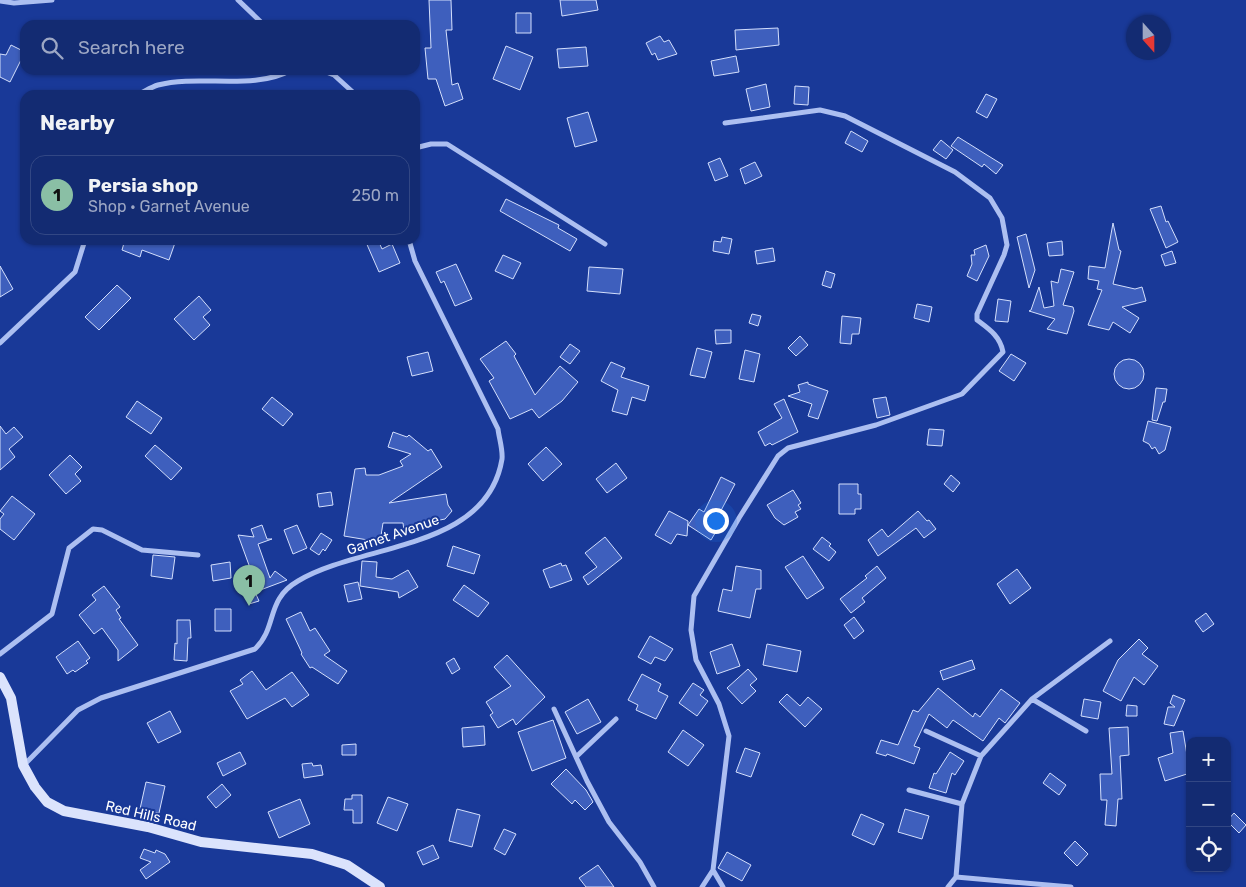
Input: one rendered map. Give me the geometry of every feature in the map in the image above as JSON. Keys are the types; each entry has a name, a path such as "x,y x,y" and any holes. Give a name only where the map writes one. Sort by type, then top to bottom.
{"main road":[{"name":"Red Hills Road","path":"0,677 13,704 23,765 35,788 47,802 64,811 148,827 201,842 312,854 346,865 380,887"}],"street":[{"path":"0,1 14,3 52,0"},
{"path":"238,0 259,20"},
{"path":"148,90 158,85 205,80 267,79 278,75"},
{"path":"334,75 350,90"},
{"path":"702,887 713,870 729,736 719,704 696,660 691,630 694,596 738,518 778,456 788,448 876,425 962,394 1003,352 1001,342 993,332 977,320 977,314 1007,245 1002,218 990,198 955,172 845,116 820,110 725,123"},
{"path":"420,147 431,144 447,144 605,244"},
{"path":"0,343 75,272 83,245"},
{"name":"Garnet Avenue","path":"23,765 78,710 101,698 255,648 262,642 281,593 297,581 314,572 401,546 449,527 486,500 496,480 502,457 498,429 415,261 410,245"},
{"path":"0,654 52,614 69,548 93,529 102,530 142,550 198,555"},
{"path":"948,887 956,877 962,804 981,756 1032,699 1110,641"},
{"path":"1032,699 1086,731"},
{"path":"554,709 587,781 609,822 640,862 654,887"},
{"path":"577,756 616,719"},
{"path":"926,731 981,756"},
{"path":"909,790 962,804"},
{"path":"713,870 724,887"},
{"path":"956,877 1050,887 1070,887"}],"building":[{"path":"429,0 451,0 452,30 446,30 452,85 458,83 463,99 445,106 436,79 428,79 425,48 431,48"},
{"path":"560,0 596,0 598,10 562,16"},
{"path":"516,13 531,13 531,33 516,33"},
{"path":"778,28 779,45 736,50 735,30"},
{"path":"660,36 664,42 669,40 677,54 658,60 655,53 652,55 646,43"},
{"path":"11,45 20,50 20,62 10,82 0,77 0,54 6,55"},
{"path":"506,46 533,57 520,90 493,79"},
{"path":"586,47 588,66 559,68 557,49"},
{"path":"736,56 739,72 714,76 711,61"},
{"path":"766,84 770,107 751,111 746,89"},
{"path":"795,86 809,87 808,105 794,104"},
{"path":"986,94 997,99 987,118 976,112"},
{"path":"588,112 597,141 575,147 567,118"},
{"path":"851,131 868,141 862,152 845,143"},
{"path":"958,137 1003,165 996,174 984,164 982,167 951,146"},
{"path":"941,140 953,150 946,159 933,150"},
{"path":"720,158 728,176 715,181 708,163"},
{"path":"755,162 762,176 745,184 740,169"},
{"path":"506,199 559,225 558,228 577,239 570,251 500,211"},
{"path":"1161,206 1166,222 1168,221 1178,242 1166,248 1150,209"},
{"path":"1113,223 1119,250 1121,251 1113,284 1135,289 1142,287 1146,301 1122,307 1139,318 1130,333 1113,322 1109,330 1088,325 1102,290 1097,289 1099,281 1088,279 1089,266 1105,268"},
{"path":"1026,234 1035,270 1029,288 1017,237"},
{"path":"722,237 732,239 729,254 713,251 714,241 721,242"},
{"path":"1062,241 1063,255 1049,256 1047,243"},
{"path":"123,245 174,245 169,260 142,250 140,257 122,250"},
{"path":"367,245 380,245 382,249 392,245 400,263 379,272"},
{"path":"986,245 989,256 977,281 967,276 972,264 971,255 975,255 974,250"},
{"path":"773,248 775,261 757,264 755,251"},
{"path":"1172,251 1176,263 1165,266 1161,255"},
{"path":"503,255 521,263 513,279 495,271"},
{"path":"456,264 472,299 455,306 444,281 441,283 436,272"},
{"path":"0,266 13,289 0,297"},
{"path":"589,267 623,269 620,294 587,291"},
{"path":"1061,269 1074,272 1063,305 1073,307 1074,311 1067,334 1047,329 1055,319 1029,311 1039,287 1044,308 1054,306 1051,281 1058,283"},
{"path":"826,271 835,274 831,288 822,285"},
{"path":"117,285 131,298 99,330 85,317"},
{"path":"199,296 211,310 203,317 210,325 194,340 174,319"},
{"path":"998,299 1011,301 1008,322 995,321"},
{"path":"917,304 932,307 929,322 914,318"},
{"path":"752,314 761,316 758,326 749,323"},
{"path":"842,316 861,318 859,334 852,334 851,344 840,343"},
{"path":"715,330 731,330 731,343 716,344"},
{"path":"800,336 808,345 796,356 788,348"},
{"path":"506,341 516,354 514,356 535,395 560,366 578,382 562,401 539,418 532,409 510,419 489,381 494,378 480,359"},
{"path":"570,344 580,351 570,364 560,357"},
{"path":"697,348 712,352 705,378 690,375"},
{"path":"745,350 760,354 754,382 739,379"},
{"path":"428,352 433,371 412,376 407,357"},
{"path":"1011,354 1026,363 1014,381 999,371"},
{"path":"1129,359 1135,360 1143,368 1143,380 1135,388 1129,389 1123,388 1115,380 1114,374 1115,368 1123,360"},
{"path":"611,362 625,368 621,377 649,386 645,401 632,397 627,415 612,411 618,390 601,381"},
{"path":"808,382 808,384 828,391 818,419 808,416 812,404 788,396 800,392 798,385"},
{"path":"1156,388 1167,389 1165,402 1163,402 1157,421 1152,420"},
{"path":"272,397 293,414 283,426 262,409"},
{"path":"886,397 890,415 877,418 873,399"},
{"path":"784,399 798,432 772,445 770,443 765,446 758,432 782,418 774,404"},
{"path":"137,401 162,418 151,434 126,417"},
{"path":"1148,421 1171,427 1165,450 1159,454 1155,447 1152,449 1149,444 1143,441"},
{"path":"0,426 6,434 14,427 23,437 9,449 15,457 0,470"},
{"path":"929,429 944,430 942,446 927,445"},
{"path":"393,432 407,437 409,435 428,451 431,449 442,467 389,503 446,494 448,505 452,511 445,519 430,522 431,526 417,530 404,531 403,523 383,523 380,542 344,536 355,469 365,468 366,475 379,475 403,466 400,461 411,454 388,447"},
{"path":"155,445 182,468 171,480 145,456"},
{"path":"546,447 562,464 543,481 528,464"},
{"path":"70,455 82,467 75,474 81,481 66,494 49,475"},
{"path":"616,463 627,478 607,493 596,479"},
{"path":"951,475 960,483 953,492 944,484"},
{"path":"721,477 735,484 716,520 721,523 711,540 688,525 699,509 704,512"},
{"path":"839,484 858,484 858,494 861,494 861,509 855,509 855,514 839,514"},
{"path":"793,490 801,503 798,505 801,509 795,512 798,517 784,525 775,518 767,505"},
{"path":"331,492 333,505 319,507 317,494"},
{"path":"12,496 35,514 14,540 0,529 0,519 4,514 0,511"},
{"path":"669,511 688,521 687,536 677,534 671,544 655,535"},
{"path":"918,511 936,529 924,538 916,528 878,556 868,540 882,529 888,537"},
{"path":"262,525 267,539 272,539 258,544 270,578 275,571 287,580 255,592 259,601 249,604 240,580 253,576 238,535 254,537 251,529"},
{"path":"297,525 307,548 293,554 284,530"},
{"path":"321,533 332,540 325,551 323,549 319,555 310,549"},
{"path":"605,537 622,558 588,585 583,577 597,567 585,553"},
{"path":"822,537 831,544 829,546 836,552 829,561 813,549"},
{"path":"453,546 480,555 474,574 447,566"},
{"path":"153,555 175,557 172,579 151,576"},
{"path":"803,556 824,588 807,599 785,567"},
{"path":"362,561 377,562 376,577 392,579 408,570 418,587 399,598 398,592 360,586"},
{"path":"230,562 231,578 213,581 211,565"},
{"path":"561,563 562,566 566,565 572,580 550,588 543,570"},
{"path":"736,566 761,570 761,589 756,589 750,618 718,611 723,589 732,591"},
{"path":"877,566 886,578 862,598 865,602 851,613 840,599 867,578 865,576"},
{"path":"1017,569 1031,588 1010,604 997,584"},
{"path":"358,582 362,599 348,602 344,585"},
{"path":"464,585 489,603 478,617 453,600"},
{"path":"104,586 120,607 116,610 121,618 119,619 138,645 118,661 118,650 102,628 94,634 79,615 96,600 92,595"},
{"path":"215,609 231,609 231,631 215,631"},
{"path":"301,612 310,631 315,628 330,651 324,655 347,671 338,684 312,667 310,668 301,654 286,619"},
{"path":"1206,613 1214,624 1203,632 1195,621"},
{"path":"854,617 864,631 854,639 844,625"},
{"path":"177,620 190,620 191,638 188,638 187,661 174,660 175,643 177,644"},
{"path":"650,636 673,649 665,661 655,657 651,664 638,657"},
{"path":"1139,639 1148,648 1142,654 1158,666 1144,685 1134,677 1121,701 1103,691 1118,660"},
{"path":"78,641 90,658 86,661 88,663 75,672 73,670 67,674 56,657"},
{"path":"732,644 740,666 717,674 710,652"},
{"path":"767,644 801,651 797,672 763,665"},
{"path":"507,655 545,697 516,725 513,719 498,728 490,715 493,713 486,702 511,686 494,667"},
{"path":"454,658 460,669 452,674 446,663"},
{"path":"972,660 975,669 943,680 940,671"},
{"path":"748,669 757,679 750,685 756,691 742,704 727,688"},
{"path":"252,671 266,690 292,672 309,695 292,707 285,698 247,719 230,691 243,684 240,680"},
{"path":"642,674 661,684 658,691 668,696 656,719 636,710 638,705 628,700"},
{"path":"693,683 704,690 700,695 708,701 697,716 679,703"},
{"path":"938,688 973,717 975,713 980,717 1001,689 1020,703 1005,723 999,718 983,741 953,720 947,728 929,714 914,746 920,748 914,764 887,754 886,756 876,753 881,740 898,745 913,710 918,712"},
{"path":"787,694 800,706 808,697 822,709 805,727 779,702"},
{"path":"1173,695 1185,700 1174,726 1164,724 1168,707 1175,707 1170,703"},
{"path":"588,699 601,722 577,734 565,712"},
{"path":"1084,699 1101,702 1098,719 1081,716"},
{"path":"1127,705 1137,706 1137,716 1126,716"},
{"path":"170,711 181,732 158,743 147,723"},
{"path":"553,720 566,758 532,771 518,732"},
{"path":"484,726 485,745 463,747 462,728"},
{"path":"1128,727 1129,755 1120,756 1122,799 1118,799 1116,826 1105,825 1107,800 1101,800 1100,774 1112,774 1109,728"},
{"path":"683,730 704,745 688,766 668,752"},
{"path":"1183,731 1186,749 1186,774 1165,781 1158,758 1173,753 1170,733"},
{"path":"356,744 356,755 342,755 342,745"},
{"path":"745,748 760,753 751,777 736,772"},
{"path":"240,752 246,764 223,776 217,763"},
{"path":"950,752 964,761 955,775 952,773 946,793 929,788 934,773 936,774"},
{"path":"312,763 313,766 321,765 323,775 304,778 302,764"},
{"path":"566,769 586,790 593,802 585,810 575,800 572,804 551,784"},
{"path":"1050,773 1066,785 1059,795 1043,783"},
{"path":"146,782 165,786 159,813 140,809"},
{"path":"222,784 231,795 216,808 207,797"},
{"path":"352,795 362,795 362,823 353,823 353,810 344,810 345,799 352,799"},
{"path":"388,797 408,804 397,831 377,823"},
{"path":"300,799 310,824 279,838 268,812"},
{"path":"457,809 480,815 472,847 449,841"},
{"path":"905,809 929,816 922,839 898,832"},
{"path":"1234,813 1246,825 1239,833 1231,825 1231,816"},
{"path":"861,814 884,824 874,845 852,835"},
{"path":"504,829 516,834 505,855 494,849"},
{"path":"1075,841 1088,854 1077,866 1064,853"},
{"path":"433,845 439,858 423,865 417,852"},
{"path":"144,849 155,853 156,850 165,854 170,862 146,879 140,870 151,862 140,858"},
{"path":"727,852 751,865 742,881 718,868"},
{"path":"598,865 614,887 586,887 579,878"}],"place":[{"name":"Persia shop","path":"249,606"}]}
